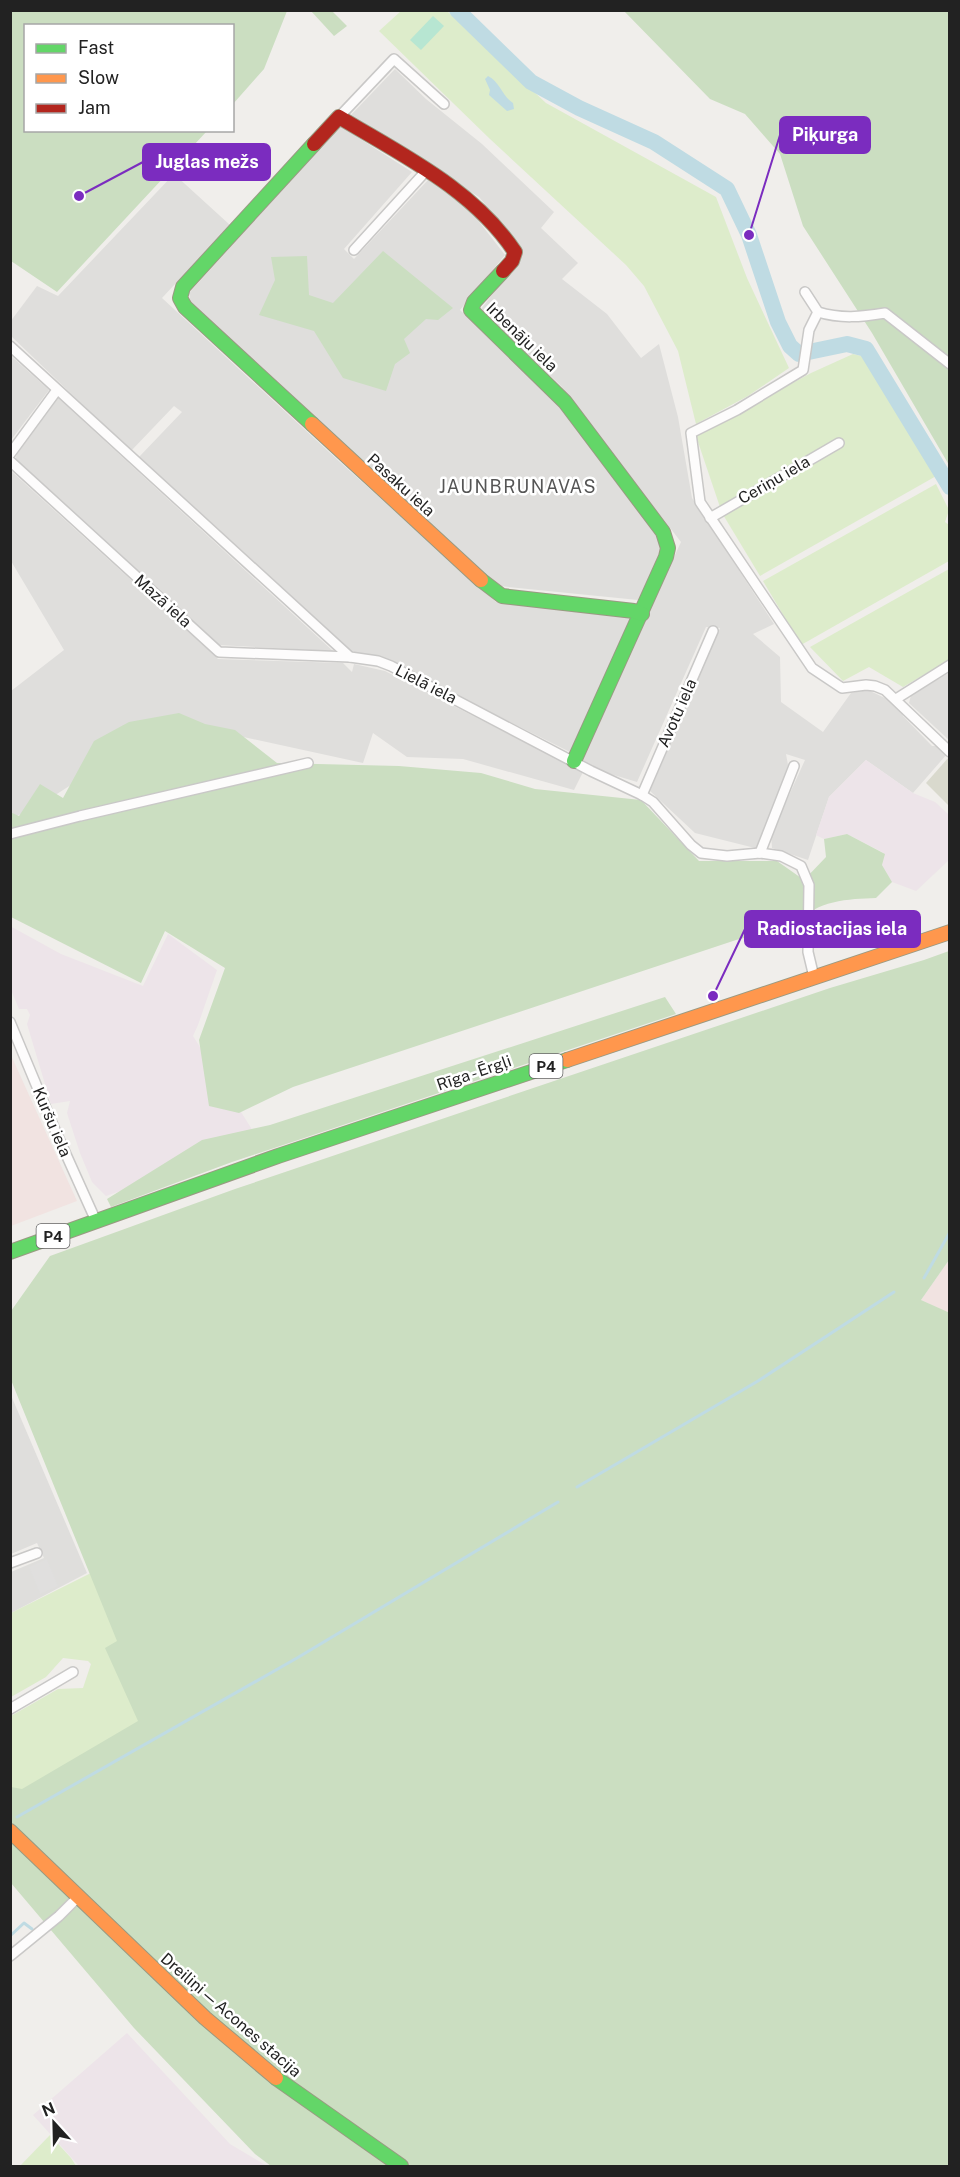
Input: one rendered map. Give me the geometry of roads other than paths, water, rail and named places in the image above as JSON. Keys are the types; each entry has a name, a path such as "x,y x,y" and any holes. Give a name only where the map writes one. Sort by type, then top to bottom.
{"street":[{"path":"339,117 394,59 444,104"},
{"name":"Irbenāju iela","path":"339,117 426,171 479,208 510,242 515,252 512,261 474,302 471,310 565,402 663,532 668,548 666,557 574,761"},
{"name":"Pasaku iela","path":"339,117 183,287 180,298 185,307 493,591 502,597 634,611 642,614"},
{"path":"354,250 426,171"},
{"path":"805,292 818,312 842,317 885,313 950,364"},
{"path":"818,312 809,330 803,369 737,410 691,434 700,502 812,668 842,688 875,686 885,690 950,752"},
{"path":"10,345 350,657"},
{"path":"10,454 57,390"},
{"name":"Ceriņu iela","path":"710,518 839,443"},
{"name":"Mazā iela","path":"10,461 219,652 350,657"},
{"name":"Avotu iela","path":"642,795 713,631"},
{"name":"Lielā iela","path":"350,657 378,661 391,666 642,795 653,802 701,853 727,856 760,853 781,856 801,866 809,885 808,952 814,977"},
{"path":"896,699 950,665"},
{"path":"10,834 308,763"},
{"path":"760,853 794,766"},
{"name":"Rīga - Ērgļi","path":"10,1252 278,1156 950,932"},
{"name":"Kuršu iela","path":"10,1022 96,1221"},
{"path":"10,1563 37,1553"},
{"path":"10,1709 73,1672"},
{"name":"Dreiliņi — Acones stacija","path":"10,1831 205,2018 263,2068 401,2166"},
{"path":"10,1956 78,1898"}],"water":[{"path":"488,76 513,103 514,109 507,111 489,95 490,90 485,79"}],"waterway":[{"path":"457,10 531,82 579,108 654,142 727,189 749,235 778,322 790,346 799,354 847,344 866,349 950,487"},
{"path":"924,1278 950,1232"},
{"path":"577,1487 758,1381 894,1292"},
{"path":"17,1817 297,1658 558,1502"},
{"path":"10,1936 24,1923 32,1929"}],"place":[{"name":"Juglas mežs","path":"79,196"},
{"name":"Piķurga","path":"749,235"},
{"name":"Radiostacijas iela","path":"713,996"}],"district":[{"name":"JAUNBRUNAVAS","path":"518,486"}]}
